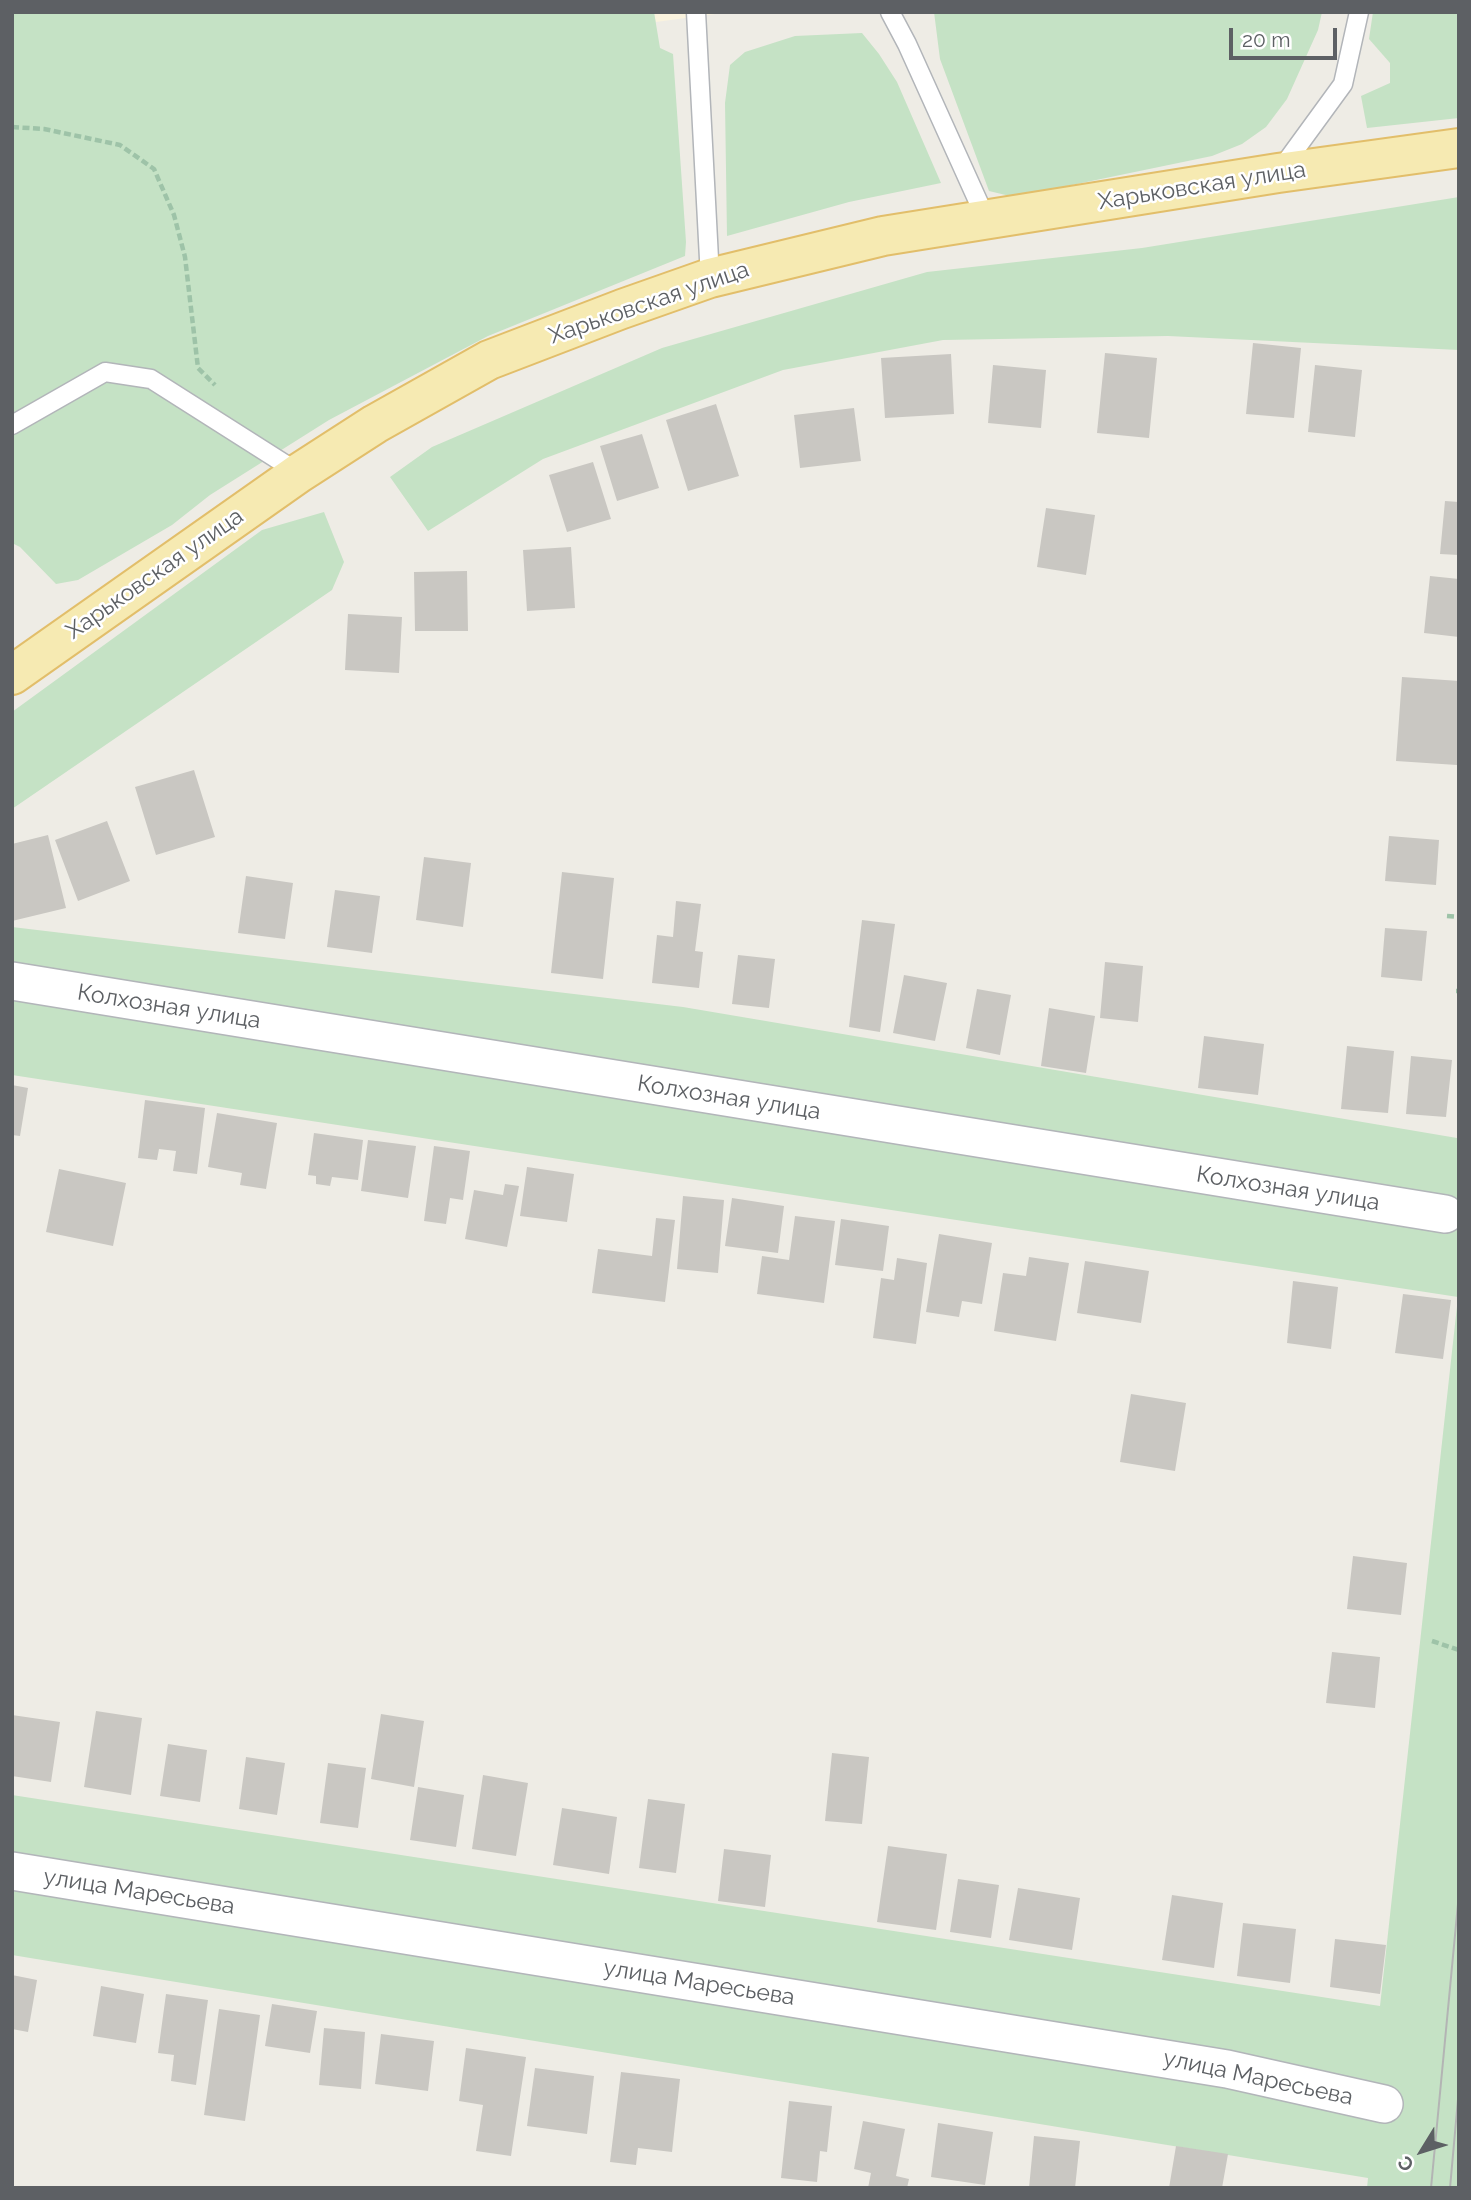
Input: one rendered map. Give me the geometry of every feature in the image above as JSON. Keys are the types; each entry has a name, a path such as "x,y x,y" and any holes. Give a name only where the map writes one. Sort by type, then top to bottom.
{"main road":[{"name":"Харьковская улица","path":"12,675 299,473 376,424 489,360 710,278 883,236 1278,173 1459,148"}],"street":[{"name":"Колхозная улица","path":"12,981 1445,1214"},
{"name":"улица Маресьева","path":"12,1871 1227,2069 1384,2104"}],"lane":[{"path":"696,12 710,278"},
{"path":"890,12 987,221"},
{"path":"1278,173 1343,83 1359,12"},
{"path":"12,425 105,372 151,379 299,473"}],"path":[{"path":"12,127 44,130 120,145 154,169 174,215 185,257 198,368 217,387"},
{"path":"1447,916 1459,917"},
{"path":"1432,1641 1459,1650"}],"shaded area":[{"path":"654,12 730,12 656,22"}],"green space":[{"path":"12,12 654,12 660,48 673,54 685,256 488,336 329,420 210,495 172,525 78,580 56,584 20,547 12,543"},
{"path":"934,12 1322,12 1318,30 1287,99 1266,127 1242,144 1212,156 1014,197 989,191 940,59"},
{"path":"1373,12 1459,12 1459,118 1367,128 1361,96 1390,83 1390,63 1369,39"},
{"path":"862,33 897,82 941,183 849,202 727,236 725,103 730,65 745,52 795,36"},
{"path":"1459,197 1459,350 1168,336 943,340 783,370 543,459 428,531 390,477 432,447 662,348 927,272 1142,248"},
{"path":"324,512 344,562 332,590 12,809 12,712 262,530"},
{"path":"12,927 683,1007 1457,1138 1459,1121 1459,2188 1367,2188 1368,2178 12,1955 12,1795 1380,2006 1458,1297 12,1075"}],"building":[{"path":"1253,343 1301,348 1294,418 1246,414"},
{"path":"1105,353 1157,358 1149,438 1097,433"},
{"path":"951,354 954,414 885,418 881,358"},
{"path":"993,365 1046,370 1041,428 988,423"},
{"path":"1315,365 1362,370 1355,437 1308,432"},
{"path":"716,404 739,476 688,491 666,420"},
{"path":"854,408 861,461 800,468 794,415"},
{"path":"642,434 659,488 617,501 600,446"},
{"path":"593,462 611,519 567,532 549,475"},
{"path":"1445,501 1459,502 1459,555 1440,554"},
{"path":"1046,508 1095,515 1086,575 1037,567"},
{"path":"571,547 575,608 527,611 523,550"},
{"path":"467,571 468,631 415,631 414,572"},
{"path":"1430,576 1459,579 1459,637 1424,633"},
{"path":"348,614 402,617 399,673 345,670"},
{"path":"1402,677 1459,681 1457,765 1396,761"},
{"path":"194,770 215,837 156,855 135,787"},
{"path":"107,821 130,881 78,901 55,840"},
{"path":"48,835 66,908 12,921 12,844"},
{"path":"1389,836 1439,840 1436,885 1385,881"},
{"path":"424,857 471,863 463,927 416,920"},
{"path":"562,872 614,878 603,979 551,973"},
{"path":"246,876 293,883 285,939 238,933"},
{"path":"335,890 380,896 372,953 327,947"},
{"path":"676,901 701,904 695,951 703,952 699,988 652,983 657,935 673,937"},
{"path":"862,920 895,924 880,1032 849,1027"},
{"path":"1385,928 1427,931 1422,981 1381,977"},
{"path":"738,955 775,959 769,1008 732,1004"},
{"path":"1105,962 1143,966 1138,1022 1100,1018"},
{"path":"904,975 947,983 935,1041 893,1033"},
{"path":"977,989 1011,995 1000,1055 966,1048"},
{"path":"1049,1008 1095,1016 1086,1073 1041,1066"},
{"path":"1204,1036 1264,1044 1258,1095 1198,1088"},
{"path":"1347,1046 1394,1051 1388,1113 1341,1109"},
{"path":"1411,1056 1452,1060 1446,1117 1406,1114"},
{"path":"12,1085 28,1088 20,1136 12,1135"},
{"path":"145,1100 205,1108 197,1174 173,1171 176,1151 159,1149 157,1160 138,1158"},
{"path":"217,1113 277,1123 266,1189 240,1185 242,1173 208,1167"},
{"path":"314,1133 363,1140 358,1180 332,1177 330,1186 316,1184 316,1176 308,1175"},
{"path":"368,1140 416,1146 408,1198 361,1191"},
{"path":"434,1146 470,1151 463,1200 450,1198 446,1224 424,1221"},
{"path":"527,1167 574,1174 567,1222 520,1216"},
{"path":"59,1169 126,1183 113,1246 46,1232"},
{"path":"505,1184 519,1186 507,1247 465,1239 474,1190 503,1195"},
{"path":"683,1196 724,1200 718,1273 677,1269"},
{"path":"732,1198 784,1206 778,1253 725,1246"},
{"path":"795,1216 835,1221 824,1303 757,1294 762,1256 789,1260"},
{"path":"656,1218 675,1220 665,1302 592,1293 598,1249 652,1256"},
{"path":"841,1219 889,1226 883,1271 835,1265"},
{"path":"939,1234 992,1243 982,1304 962,1301 959,1317 926,1312"},
{"path":"1029,1257 1069,1263 1056,1341 994,1331 1003,1273 1026,1276"},
{"path":"897,1258 927,1263 916,1344 873,1338 881,1278 894,1280"},
{"path":"1085,1261 1149,1271 1141,1323 1077,1313"},
{"path":"1293,1281 1338,1287 1331,1349 1287,1343"},
{"path":"1403,1294 1451,1300 1443,1359 1395,1353"},
{"path":"1131,1394 1186,1403 1175,1471 1120,1462"},
{"path":"1353,1556 1407,1563 1401,1615 1347,1609"},
{"path":"1332,1652 1380,1657 1375,1708 1326,1703"},
{"path":"96,1711 142,1718 131,1795 84,1787"},
{"path":"381,1714 424,1721 414,1787 371,1779"},
{"path":"12,1715 60,1722 51,1782 12,1776"},
{"path":"168,1744 207,1750 200,1802 160,1796"},
{"path":"832,1753 869,1757 862,1824 825,1821"},
{"path":"246,1757 285,1763 277,1815 239,1809"},
{"path":"328,1763 366,1768 358,1828 320,1823"},
{"path":"483,1775 528,1783 516,1856 472,1849"},
{"path":"418,1787 464,1795 456,1847 410,1840"},
{"path":"648,1799 685,1804 676,1873 639,1868"},
{"path":"562,1808 617,1817 609,1874 553,1865"},
{"path":"888,1846 947,1854 936,1930 877,1922"},
{"path":"724,1849 771,1855 765,1907 718,1901"},
{"path":"958,1879 999,1885 991,1938 950,1932"},
{"path":"1018,1888 1080,1898 1072,1950 1009,1940"},
{"path":"1172,1895 1223,1903 1214,1968 1162,1960"},
{"path":"1243,1923 1296,1929 1290,1983 1237,1976"},
{"path":"1335,1939 1386,1945 1380,1994 1330,1987"},
{"path":"12,1975 37,1980 28,2032 12,2029"},
{"path":"101,1986 144,1994 136,2043 93,2036"},
{"path":"166,1994 208,2000 196,2085 171,2081 174,2055 158,2053"},
{"path":"272,2004 317,2011 310,2053 265,2046"},
{"path":"219,2009 260,2015 245,2121 204,2115"},
{"path":"324,2028 365,2032 361,2089 319,2085"},
{"path":"381,2034 434,2041 428,2091 375,2084"},
{"path":"466,2048 526,2057 511,2156 476,2151 483,2105 459,2101"},
{"path":"535,2068 594,2076 587,2134 527,2126"},
{"path":"621,2072 680,2079 672,2152 638,2148 636,2165 610,2162"},
{"path":"789,2101 832,2106 827,2152 820,2151 817,2182 781,2178"},
{"path":"863,2121 905,2129 896,2176 909,2179 907,2188 868,2188 871,2173 854,2169"},
{"path":"938,2123 993,2132 985,2185 931,2177"},
{"path":"1034,2136 1080,2141 1075,2188 1029,2188"},
{"path":"1176,2146 1228,2154 1222,2188 1169,2188"}],"tram line":[{"path":"1431,2188 1459,1893"},
{"path":"1450,2188 1459,2088"}]}
